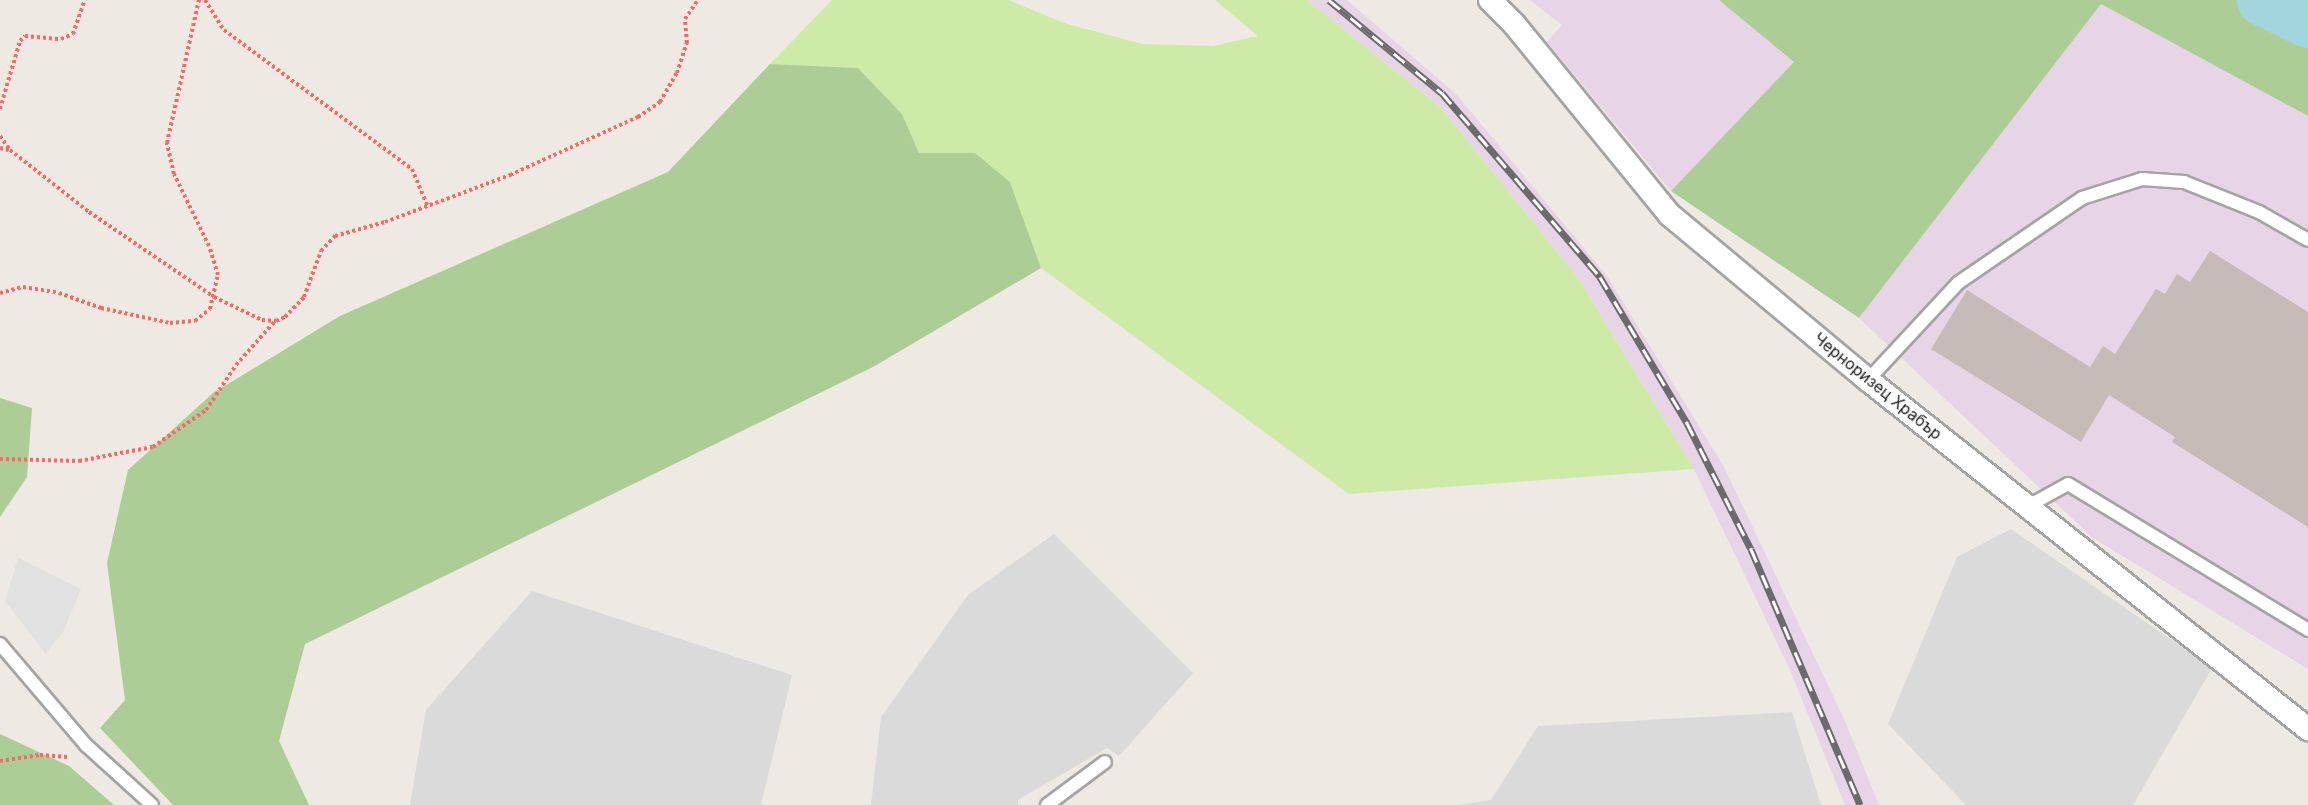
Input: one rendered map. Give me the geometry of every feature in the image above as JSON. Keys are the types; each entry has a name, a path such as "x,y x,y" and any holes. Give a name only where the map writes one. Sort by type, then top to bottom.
{"street":[{"name":"Черноризец Храбър","path":"1490,0 1514,24 1670,215 1868,380 2030,505 2308,729"}],"lane":[{"path":"1868,380 1958,283 2082,198 2142,179 2184,182 2259,212 2308,240"},
{"path":"2030,505 2068,484 2308,630"},
{"path":"0,644 86,746 152,805"},
{"path":"1047,805 1105,762"}],"path":[{"path":"0,109 20,41 25,36 61,39 73,34 85,0"},
{"path":"0,293 23,287 59,292 101,308 170,323 195,321 210,309 218,275 209,246 174,174 167,143 199,0"},
{"path":"205,0 224,30 412,169 428,207"},
{"path":"0,459 79,461 153,447 206,410 236,365 276,321 285,317 304,297 321,251 335,236 428,207 521,171 638,117 660,102 677,73 687,43 685,19 698,0"},
{"path":"0,136 10,150 89,212 214,297 262,320 276,321"},
{"path":"0,148 10,150"},
{"path":"0,760 40,755 70,757"}],"shaded area":[{"path":"1307,0 1347,0 1456,94 1607,276 1724,467 1845,721 1879,805 1845,805 1790,670 1694,469 1578,278 1441,108"},
{"path":"1530,0 1719,0 1795,62 1671,191 1547,42 1562,25"},
{"path":"2101,4 2308,116 2308,669 2093,538 1859,318"},
{"path":"2011,529 2212,668 2133,805 1966,805 1888,724 1957,557"},
{"path":"1054,534 1193,673 1119,756 1107,748 1018,800 1018,805 871,805 881,717 968,595"},
{"path":"18,558 81,589 63,632 46,654 5,601"},
{"path":"532,591 792,675 761,805 410,805 426,710"},
{"path":"1792,712 1821,805 1459,805 1491,800 1538,726"}],"green space":[{"path":"832,0 1008,0 1064,23 1142,44 1213,46 1258,36 1215,0 1307,0 1441,108 1578,278 1694,469 1349,494 1041,268 1010,182 919,153 902,114 858,68 770,64"},
{"path":"1719,0 2308,0 2308,116 2101,4 1859,318 1671,191 1794,62"},
{"path":"770,64 858,68 902,114 919,153 975,153 1010,182 1041,268 873,367 305,644 279,741 309,805 173,805 100,728 125,700 107,563 128,470 213,393 340,316 668,172"},
{"path":"0,398 32,408 27,477 0,517"},
{"path":"0,734 69,766 114,805 0,805"}],"building":[{"path":"2210,251 2308,312 2308,527 2172,442 2175,437 2109,395 2081,442 1931,349 1967,290 2090,367 2103,346 2115,354 2156,289 2165,294 2177,274 2190,282"}],"waterway":[{"path":"2263,0 2308,22"}],"railway":[{"path":"1329,0 1442,93 1600,277 1687,423 1751,549 1860,805"}]}
